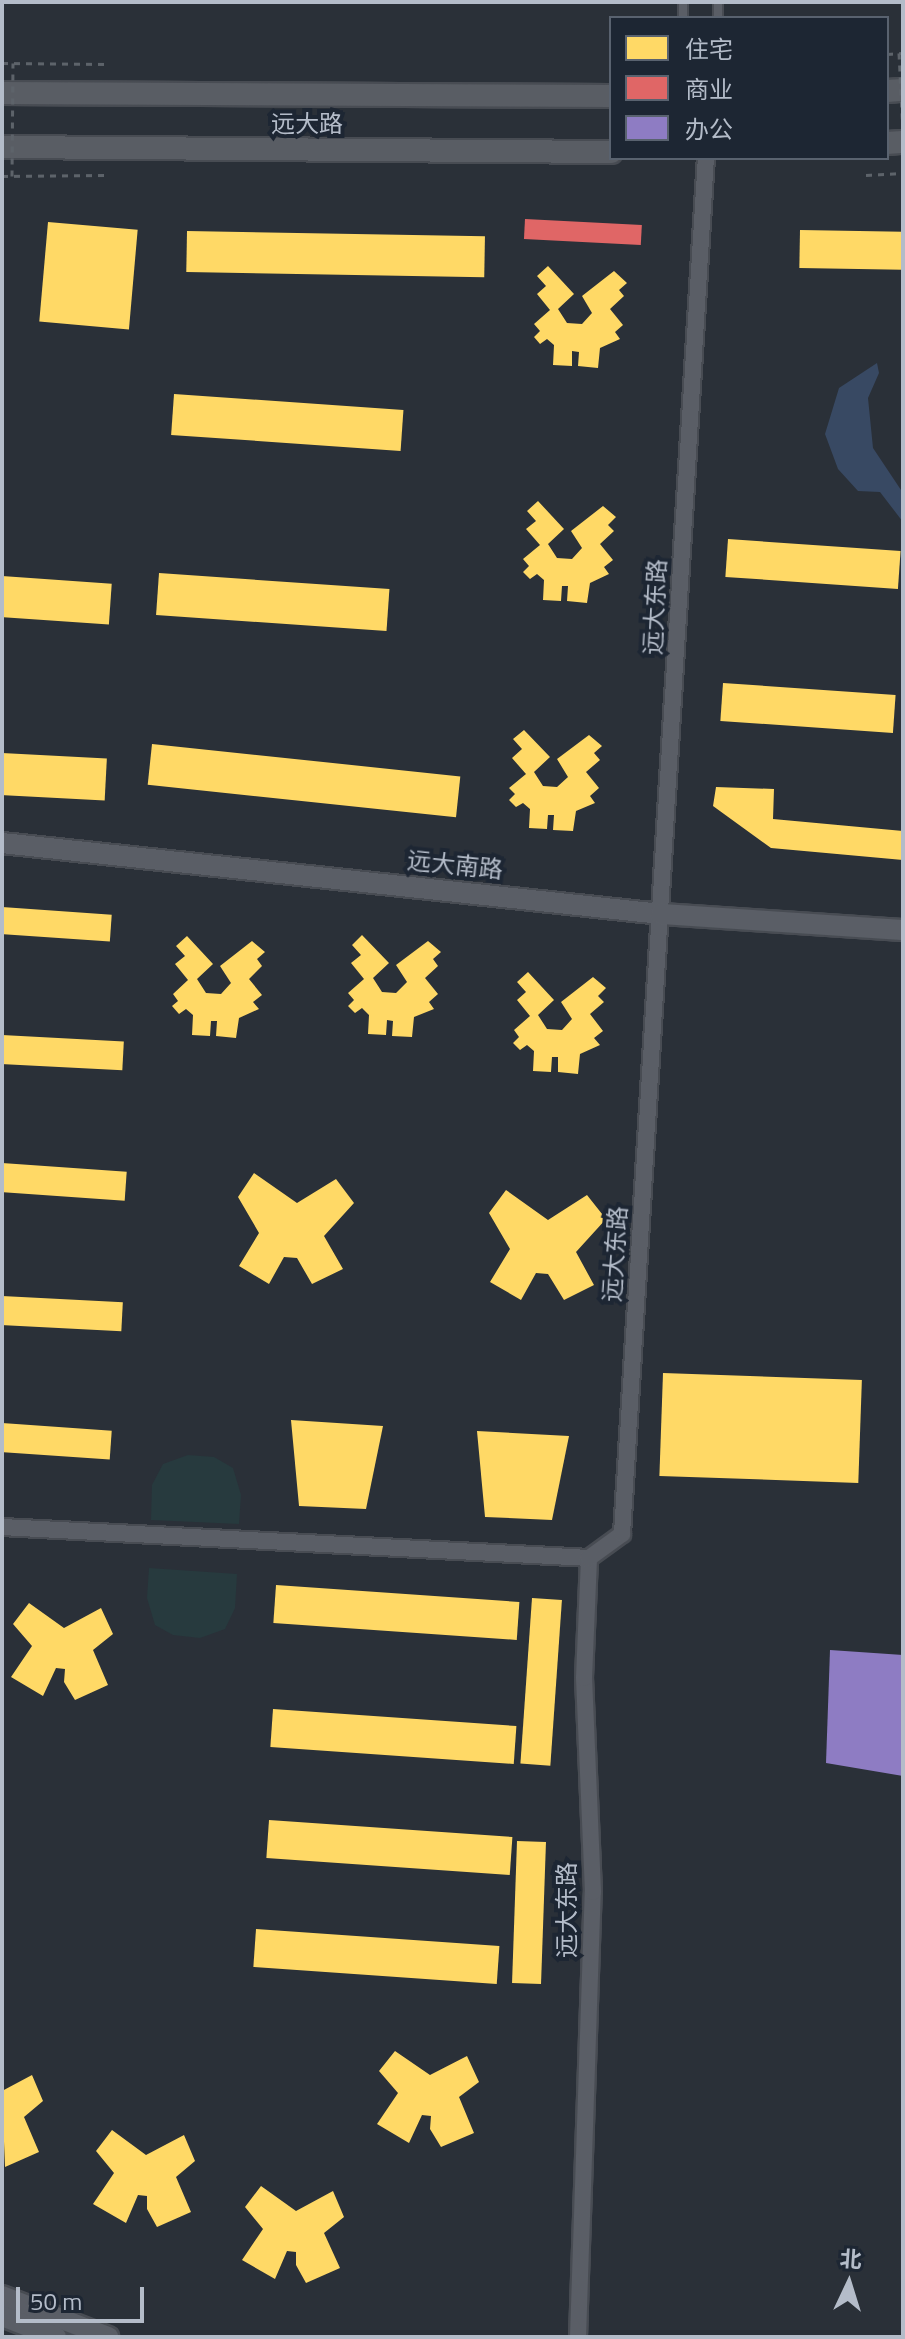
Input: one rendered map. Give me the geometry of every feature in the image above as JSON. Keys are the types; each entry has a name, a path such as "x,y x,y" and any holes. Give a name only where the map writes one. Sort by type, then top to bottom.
{"main road":[{"name":"远大路","path":"2,93 609,96"},
{"name":"远大路","path":"2,147 609,152"}],"street":[{"name":"远大东路","path":"578,2337 593,1892 584,1678 589,1558 622,1534 706,160"},
{"name":"远大南路","path":"2,843 661,914 903,930"},
{"path":"2,1527 589,1558"},
{"path":"2,2296 108,2337"},
{"path":"2,2316 56,2337"}],"path":[{"path":"901,53 903,131"},
{"path":"2,63 107,64"},
{"path":"12,176 13,63"},
{"path":"866,175 903,173"},
{"path":"2,176 105,175"}],"green space":[{"path":"188,1455 214,1457 233,1468 241,1495 239,1524 151,1520 152,1485 163,1464"},
{"path":"149,1568 237,1574 235,1608 225,1629 200,1638 173,1635 155,1625 147,1598"}],"water":[{"path":"877,363 879,373 868,398 873,448 903,493 903,522 880,492 858,491 838,469 825,434 839,388"}],"building: 住宅":[{"path":"48,222 138,230 129,329 39,322"},
{"path":"800,230 903,232 902,270 799,268"},
{"path":"187,231 485,236 484,277 186,272"},
{"path":"548,266 574,294 558,309 567,323 582,324 592,313 582,296 614,271 627,283 619,290 624,296 610,309 623,325 615,332 620,339 600,348 598,368 578,366 579,352 572,351 572,366 553,365 554,345 547,339 540,344 534,337 540,331 534,324 550,310 537,294 546,286 537,276"},
{"path":"174,394 403,410 401,451 171,435"},
{"path":"538,501 564,529 548,544 557,558 572,559 582,548 571,531 603,506 616,517 608,525 614,531 600,544 613,560 604,567 609,574 590,583 587,603 567,601 568,586 562,586 561,601 543,600 544,580 537,574 530,579 523,572 529,566 523,559 540,545 526,529 536,521 527,511"},
{"path":"728,539 901,551 898,589 725,577"},
{"path":"159,573 389,589 387,631 156,615"},
{"path":"2,576 112,584 109,625 2,617"},
{"path":"723,683 896,695 893,733 720,721"},
{"path":"524,730 550,757 534,772 543,786 557,787 568,777 557,759 589,735 602,746 594,753 600,760 586,772 599,788 590,796 595,803 576,811 573,831 553,830 554,815 548,815 547,829 529,828 530,809 523,803 516,807 509,800 515,794 509,788 526,774 512,758 522,749 513,739"},
{"path":"152,744 460,776 456,817 148,785"},
{"path":"2,753 107,758 105,800 2,795"},
{"path":"716,787 774,789 773,819 903,831 903,860 771,848 713,806"},
{"path":"2,907 112,915 110,942 2,934"},
{"path":"362,935 389,963 373,978 382,992 396,993 407,982 396,965 428,941 441,952 433,959 438,966 425,978 438,994 429,1002 434,1009 414,1017 412,1037 392,1036 393,1021 387,1020 386,1035 368,1034 369,1015 362,1008 355,1013 348,1006 354,1000 348,993 364,979 351,963 361,955 352,945"},
{"path":"187,936 213,964 197,979 206,993 221,994 231,983 220,966 252,941 265,952 257,959 262,966 249,979 262,995 253,1002 259,1009 239,1018 236,1038 216,1036 217,1021 211,1021 210,1036 192,1035 193,1015 186,1009 179,1014 172,1006 178,1001 173,994 188,980 175,964 185,956 176,946"},
{"path":"528,972 554,1000 538,1015 547,1029 562,1030 572,1019 561,1002 593,977 606,988 598,996 604,1002 590,1014 603,1031 594,1038 600,1045 580,1054 578,1074 558,1072 558,1057 552,1057 551,1072 533,1071 534,1051 527,1045 520,1050 513,1043 519,1037 514,1030 530,1016 517,1000 526,992 517,982"},
{"path":"2,1035 124,1041 122,1070 2,1064"},
{"path":"2,1163 127,1172 125,1201 2,1192"},
{"path":"254,1173 297,1203 336,1179 354,1203 324,1236 343,1269 312,1284 297,1258 284,1257 269,1284 239,1266 259,1233 238,1197"},
{"path":"506,1190 548,1220 587,1195 606,1219 576,1252 594,1285 564,1300 548,1274 536,1273 521,1300 490,1282 510,1249 489,1213"},
{"path":"2,1296 123,1302 121,1331 2,1325"},
{"path":"663,1373 862,1380 858,1483 659,1476"},
{"path":"291,1420 383,1426 366,1509 299,1506"},
{"path":"2,1423 112,1431 110,1460 2,1452"},
{"path":"477,1431 569,1436 552,1520 485,1517"},
{"path":"276,1585 519,1602 517,1640 273,1623"},
{"path":"532,1598 562,1600 550,1766 520,1764"},
{"path":"29,1603 64,1628 101,1608 113,1634 93,1650 108,1685 75,1700 64,1682 65,1669 56,1668 43,1696 11,1677 32,1646 13,1624"},
{"path":"273,1709 516,1726 514,1764 270,1747"},
{"path":"269,1820 512,1837 510,1875 266,1858"},
{"path":"517,1841 546,1842 541,1984 512,1983"},
{"path":"256,1929 499,1946 497,1984 253,1967"},
{"path":"395,2051 430,2075 467,2056 479,2082 459,2097 474,2133 441,2147 430,2129 431,2116 422,2115 409,2143 377,2124 398,2093 379,2071"},
{"path":"32,2075 43,2101 24,2117 39,2152 5,2167 2,2091"},
{"path":"112,2130 146,2155 184,2135 195,2161 176,2177 191,2212 157,2227 147,2209 147,2196 138,2195 126,2223 93,2204 114,2173 96,2151"},
{"path":"261,2186 296,2211 333,2191 344,2217 324,2233 340,2268 306,2283 296,2265 296,2252 287,2251 275,2279 242,2260 263,2229 245,2207"}],"building: 商业":[{"path":"525,219 642,225 641,245 524,239"}],"building: 办公":[{"path":"830,1650 903,1655 903,1776 826,1763"}]}
